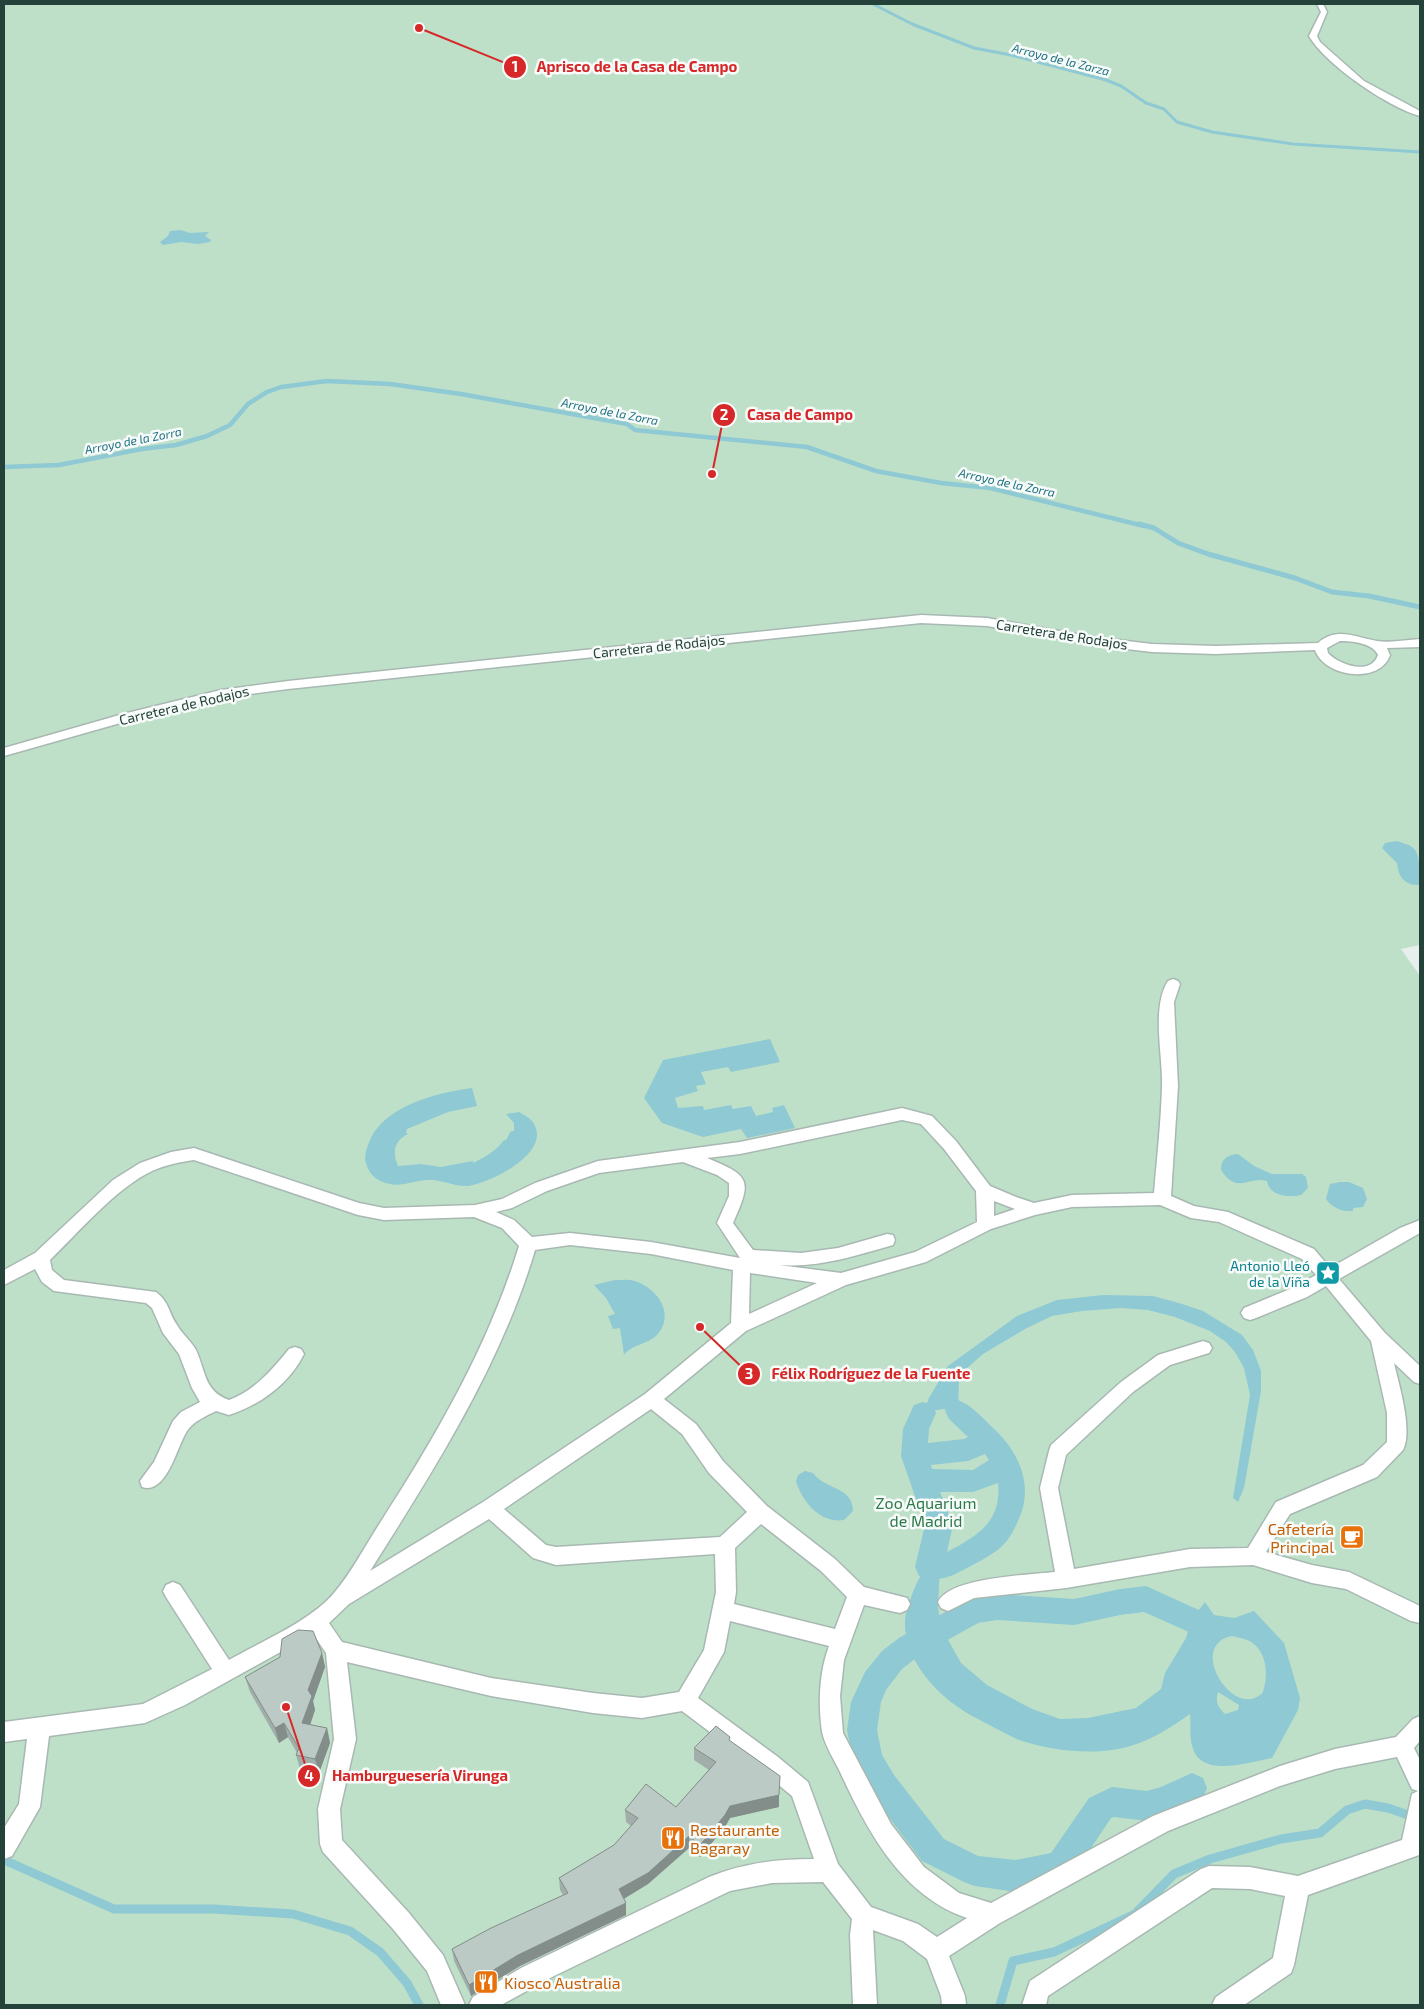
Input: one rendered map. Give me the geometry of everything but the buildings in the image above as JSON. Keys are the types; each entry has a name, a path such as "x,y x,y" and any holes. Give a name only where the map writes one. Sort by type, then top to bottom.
{"street":[{"path":"1320,4 1324,12 1313,36 1317,43 1379,94 1402,103 1420,114"},
{"name":"Carretera de Rodajos","path":"4,752 127,717 221,694 298,684 921,619 987,622 1093,641 1152,648 1216,650 1322,646 1325,642 1340,637 1360,639 1375,645"},
{"path":"1375,645 1420,642"},
{"path":"1322,646 1321,651 1324,657 1331,662 1340,667 1361,670 1382,663 1384,658 1382,652 1375,645"},
{"path":"1162,1199 1170,1086 1167,1002 1173,984"},
{"path":"4,1278 40,1258 119,1184 146,1167 171,1158 194,1154 358,1209 384,1214 476,1210 506,1204 540,1187 598,1167 740,1148 902,1114 926,1120 950,1145 984,1190 1034,1209"},
{"path":"681,1155 723,1170 736,1180 737,1196 725,1223 749,1263 740,1326"},
{"path":"984,1190 986,1207 985,1225"},
{"path":"4,1732 39,1729 145,1713 178,1698 316,1622 341,1600 490,1508 652,1399 740,1326 841,1280 920,1257 985,1225 1034,1209 1072,1201 1162,1199 1191,1212 1222,1216 1308,1254 1379,1338 1420,1377"},
{"path":"476,1210 508,1224 528,1244"},
{"path":"1250,1313 1301,1292 1406,1232 1420,1226"},
{"path":"528,1244 570,1239 651,1248 841,1280"},
{"path":"749,1263 801,1260 838,1254 887,1240"},
{"path":"341,1600 425,1469 494,1338 516,1284 528,1244"},
{"path":"40,1258 45,1274 60,1286 70,1289 150,1297 159,1304 169,1328 186,1351 201,1388 210,1401 214,1403 229,1408 241,1405 256,1396 279,1376 295,1354"},
{"path":"1253,1556 1284,1508 1370,1471 1396,1445 1396,1413 1379,1338"},
{"path":"1066,1579 1050,1488 1058,1451 1127,1387 1164,1360 1203,1348"},
{"path":"652,1399 689,1429 716,1467 760,1512 828,1565 858,1595 900,1604"},
{"path":"148,1481 161,1468 180,1426 188,1417 214,1403"},
{"path":"490,1508 529,1544 547,1555 614,1553 724,1545 760,1512"},
{"path":"685,1701 714,1652 727,1581 724,1545"},
{"path":"948,1602 972,1590 1066,1579 1190,1558 1253,1556 1312,1574 1349,1580 1420,1615"},
{"path":"173,1591 225,1672"},
{"path":"858,1595 834,1660 830,1696 833,1734 883,1832 916,1875 953,1902 992,1914"},
{"path":"723,1610 842,1640"},
{"path":"316,1622 336,1650 345,1740 329,1809 331,1844 435,1963 453,2005"},
{"path":"336,1650 491,1687 593,1703 642,1708 685,1701 770,1764 800,1789 829,1871 864,1916 910,1932 936,1951 953,1996 954,2005"},
{"path":"936,1951 992,1914 1161,1823 1280,1776 1335,1759 1402,1746 1420,1726"},
{"path":"4,1848 29,1807 39,1729"},
{"path":"1402,1746 1420,1782"},
{"path":"1034,2005 1038,1989 1209,1877 1250,1878 1298,1887 1411,1847 1420,1801"},
{"path":"480,2005 504,1989 529,1976 647,1922 718,1885 768,1872 798,1869 829,1871"},
{"path":"1224,2005 1282,1965 1298,1887"},
{"path":"864,1916 861,1935 865,2005"}],"green space":[{"name":"Zoo Aquarium de Madrid","path":"4,4 1420,4 1420,945 1401,949 1420,976 1420,2005 4,2005"}],"water":[{"path":"181,230 190,233 209,232 205,236 211,240 210,242 198,244 181,242 163,245 160,242 168,236 170,231"},
{"path":"1397,841 1409,845 1415,850 1419,864 1420,885 1410,884 1403,880 1397,863 1382,848 1385,843"},
{"path":"770,1039 780,1062 731,1072 728,1067 701,1072 706,1084 696,1086 698,1091 675,1098 678,1108 703,1106 704,1110 731,1105 733,1109 751,1106 756,1116 773,1112 772,1108 784,1105 795,1128 747,1138 741,1129 703,1137 662,1123 644,1098 663,1060"},
{"path":"472,1088 477,1106 448,1112 407,1129 406,1133 408,1134 400,1140 396,1147 395,1156 398,1166 421,1164 441,1167 473,1161 473,1163 490,1153 506,1140 511,1131 514,1131 514,1123 506,1114 519,1112 533,1122 537,1135 534,1146 527,1156 503,1173 478,1184 468,1186 431,1180 395,1185 382,1182 372,1174 367,1167 365,1156 375,1132 385,1120 397,1111 427,1098"},
{"path":"1238,1154 1254,1166 1272,1174 1302,1174 1306,1177 1308,1188 1301,1195 1285,1196 1271,1190 1267,1181 1232,1182 1221,1170 1221,1166 1226,1158"},
{"path":"1349,1182 1363,1188 1367,1199 1363,1207 1353,1208 1353,1211 1345,1211 1338,1209 1328,1202 1326,1199 1330,1184"},
{"path":"615,1280 632,1280 650,1289 661,1303 665,1319 657,1335 649,1341 627,1351 624,1355 620,1328 613,1329 608,1316 615,1314 606,1298 594,1285"},
{"path":"1103,1295 1153,1296 1203,1311 1242,1335 1253,1350 1261,1371 1261,1391 1244,1488 1238,1502 1233,1498 1250,1395 1244,1368 1235,1352 1226,1342 1210,1331 1175,1317 1148,1310 1121,1308 1082,1311 1052,1316 1027,1328 983,1354 965,1370 959,1378 958,1411 942,1409 923,1413 929,1398 948,1366 1017,1316 1057,1300"},
{"path":"805,1471 813,1473 824,1483 844,1492 848,1497 852,1503 853,1511 844,1520 828,1519 820,1515 808,1504 796,1481 798,1475"},
{"path":"929,1567 940,1568 938,1607 941,1627 961,1663 987,1685 1032,1709 1060,1719 1088,1718 1136,1708 1161,1689 1165,1673 1186,1638 1191,1620 1205,1602 1214,1615 1234,1618 1254,1611 1284,1643 1300,1698 1298,1710 1272,1758 1240,1765 1217,1766 1206,1763 1198,1758 1192,1745 1190,1714 1153,1737 1133,1745 1112,1750 1089,1752 1067,1750 1044,1747 1019,1740 955,1705 934,1686 916,1662 906,1635 905,1620 914,1589","holes":["1232,1636 1253,1643 1265,1662 1264,1688 1262,1694 1253,1699 1241,1698 1231,1692 1222,1683 1216,1672 1213,1661 1214,1650 1220,1641","1218,1692 1239,1705 1238,1710 1225,1714 1218,1704"]}],"waterway":[{"name":"Arroyo de la Zarza","path":"873,4 912,24 974,48 1011,55 1106,80 1121,86 1146,103 1164,109 1177,122 1212,132 1293,144 1420,152"},
{"name":"Arroyo de la Zorra","path":"4,467 59,465 142,449 176,445 207,436 230,425 248,404 267,392 281,387 327,381 390,384 461,394 627,424 635,430 807,447 876,471 941,483 990,488 1144,526"},
{"name":"Arroyo de la Zorra","path":"1139,524 1154,528 1178,543 1208,554 1295,578 1332,592 1369,596 1420,607"},
{"path":"940,1568 970,1553 991,1539 1003,1523 1012,1502 1012,1481 1004,1460 993,1444 958,1411"},
{"path":"914,1456 916,1429 923,1413"},
{"path":"914,1456 968,1450 987,1440"},
{"path":"914,1456 923,1480"},
{"path":"923,1480 973,1481 985,1478 1005,1463"},
{"path":"923,1480 939,1525 929,1567"},
{"path":"1191,1620 1146,1599 1120,1602 1074,1612 997,1607 973,1611 909,1647 892,1660 875,1681 866,1702 862,1730 868,1759 883,1785 919,1833 933,1850 975,1871 1016,1876 1046,1871 1062,1864 1100,1808 1112,1802 1147,1806 1165,1801 1192,1788"},
{"path":"1000,2005 1013,1961 1054,1952 1135,1914 1174,1874 1210,1859 1281,1839 1320,1833 1347,1810 1365,1804 1388,1808 1414,1817"},
{"path":"4,1860 114,1909 214,1909 293,1914 350,1931 380,1952 407,1983 419,2005"}],"place":[{"name":"Aprisco de la Casa de Campo","path":"419,28"},
{"name":"Casa de Campo","path":"712,474"},
{"name":"Antonio Lleó de la Viña","path":"1328,1273"},
{"name":"Félix Rodríguez de la Fuente","path":"700,1327"},
{"name":"Cafetería Principal","path":"1352,1537"},
{"name":"Hamburguesería Virunga","path":"286,1707"},
{"name":"Restaurante Bagaray","path":"673,1838"},
{"name":"Kiosco Australia","path":"486,1982"}]}
